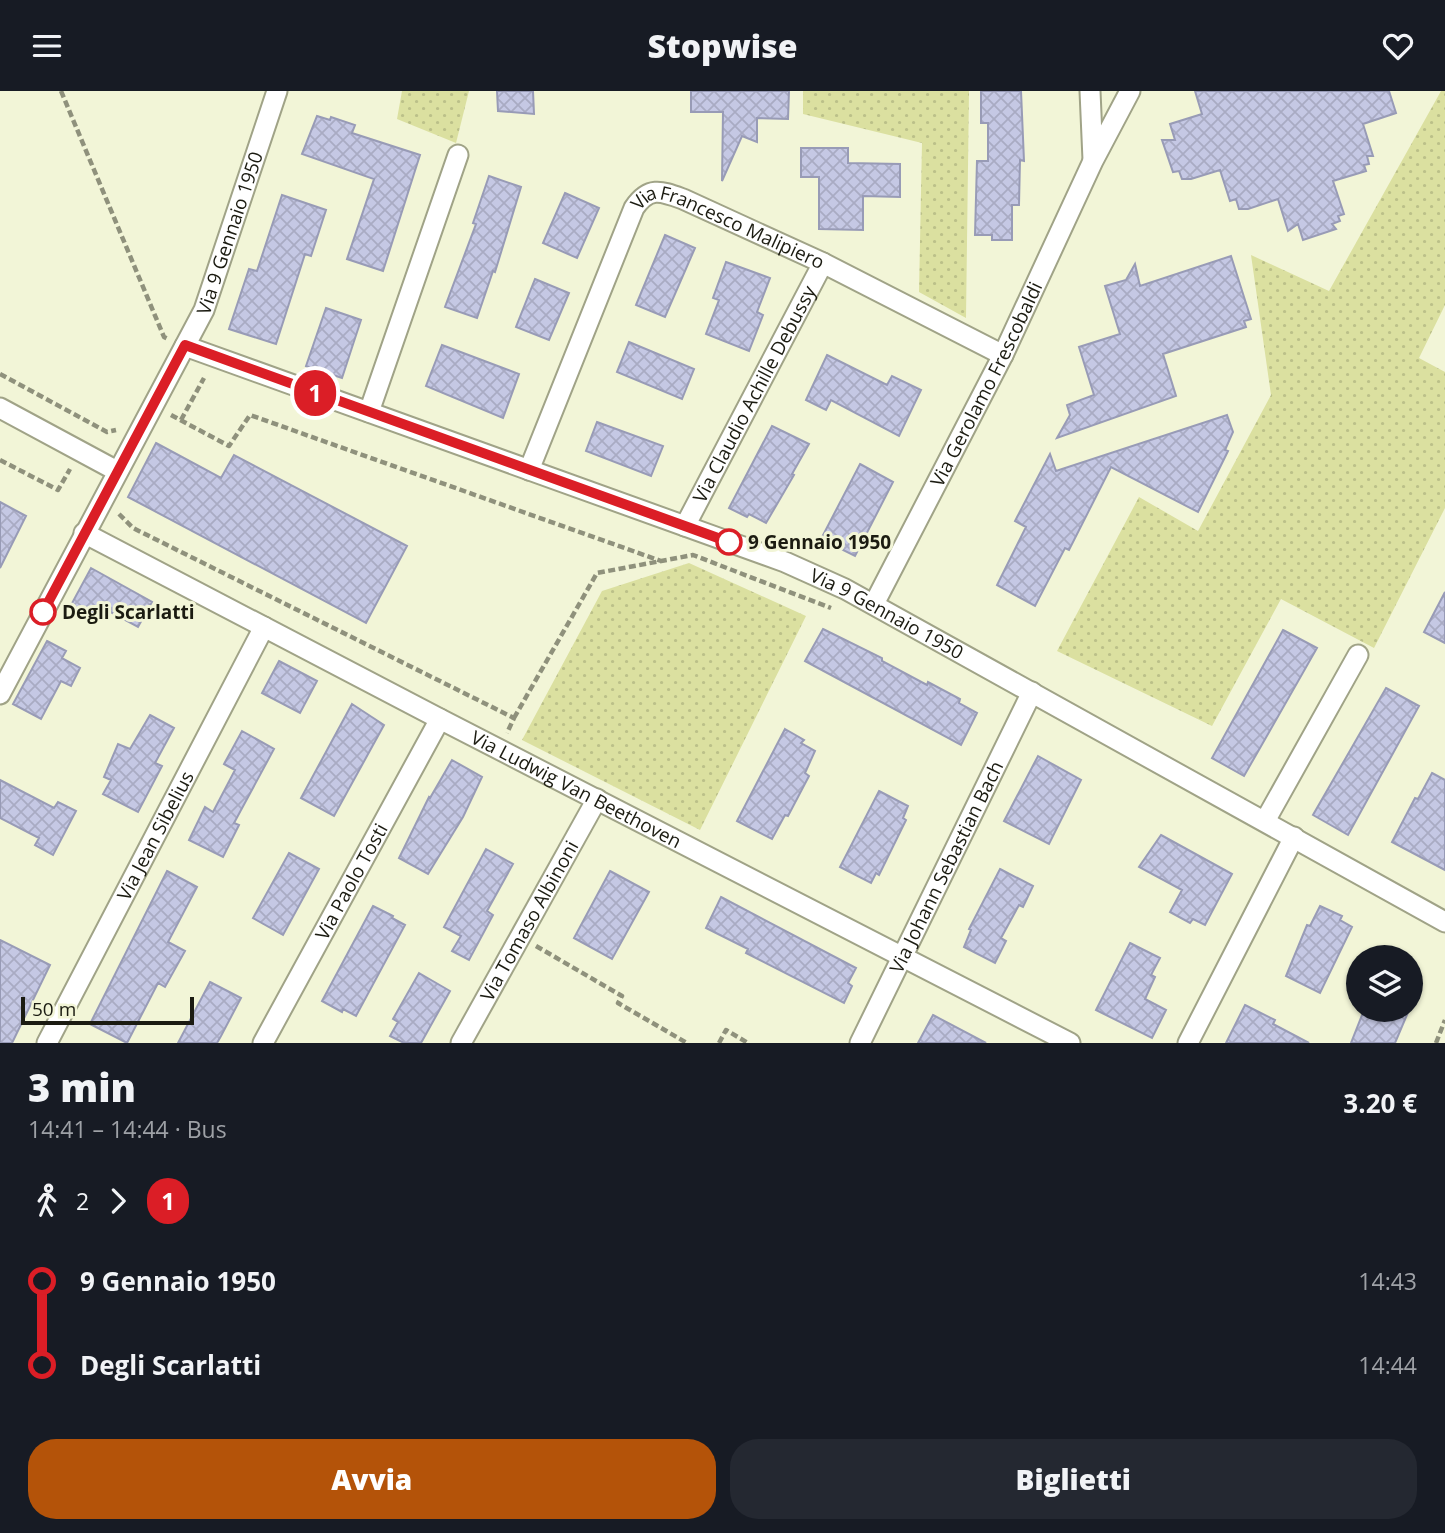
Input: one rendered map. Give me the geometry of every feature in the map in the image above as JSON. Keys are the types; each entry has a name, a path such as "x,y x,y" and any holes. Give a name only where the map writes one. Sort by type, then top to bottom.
{"street":[{"name":"Via 9 Gennaio 1950","path":"277,91 208,299 185,345 785,562 845,589 1445,922"},
{"name":"Via Gerolamo Frescobaldi","path":"1090,91 1093,161"},
{"name":"Via Gerolamo Frescobaldi","path":"874,604 1003,355 1093,161 1130,91"},
{"path":"369,412 458,155"},
{"name":"Via Francesco Malipiero","path":"529,470 635,208 641,198 649,193 659,192 683,199 823,263 1003,355"},
{"name":"Via Claudio Achille Debussy","path":"685,526 823,263"},
{"path":"0,694 185,345"},
{"path":"0,408 117,471"},
{"name":"Via Ludwig Van Beethoven","path":"84,533 1070,1043"},
{"name":"Via Jean Sibelius","path":"47,1043 264,627"},
{"path":"1265,821 1358,655"},
{"name":"Via Johann Sebastian Bach","path":"860,1043 1032,692"},
{"name":"Via Paolo Tosti","path":"263,1043 440,719"},
{"name":"Via Tomaso Albinoni","path":"461,1043 597,799"},
{"path":"1188,1043 1294,837"}],"path":[{"path":"61,91 164,337 185,345"},
{"path":"158,349 164,337"},
{"path":"0,374 92,425 107,432 119,430"},
{"path":"181,421 204,378"},
{"path":"155,406 229,446 250,415 661,561"},
{"path":"0,460 58,490 92,425"},
{"path":"103,499 133,527 514,718"},
{"path":"498,749 597,573 693,555 831,608 845,589"},
{"path":"520,937 622,996 618,1003 687,1043"},
{"path":"1436,1043 1445,1020"},
{"path":"719,1043 726,1030 748,1043"}],"green space":[{"path":"402,91 469,91 456,143 397,119"},
{"path":"803,91 969,91 966,318 919,292 922,143 803,114"},
{"path":"1441,91 1445,91 1445,305 1419,358 1445,372 1445,508 1374,648 1281,599 1212,726 1057,651 1139,497 1198,531 1271,395 1251,255 1329,291"},
{"path":"689,563 806,616 700,830 522,740 602,591"}],"building":[{"path":"497,91 533,91 534,114 498,111"},
{"path":"691,91 789,91 788,119 757,118 757,142 742,136 722,181 723,112 691,112"},
{"path":"981,91 1021,91 1024,161 1020,160 1019,205 1012,205 1012,240 992,240 992,235 975,235 977,161 988,161 988,123 981,123"},
{"path":"1195,91 1389,91 1396,113 1363,124 1373,156 1367,156 1369,164 1364,165 1366,171 1333,181 1344,214 1338,216 1340,221 1332,224 1336,229 1303,240 1298,224 1288,231 1278,199 1248,209 1239,209 1236,199 1230,201 1220,170 1191,179 1182,179 1179,171 1173,172 1162,140 1175,140 1170,124 1202,114"},
{"path":"317,116 330,120 331,117 355,125 352,133 420,155 383,271 347,259 374,179 302,154"},
{"path":"801,148 848,148 848,163 900,164 900,197 863,196 863,230 819,229 819,177 801,177"},
{"path":"489,176 521,187 495,272 493,271 477,318 445,307 476,224 473,223"},
{"path":"565,193 599,208 577,258 543,243"},
{"path":"282,195 326,210 311,256 305,254 276,344 229,329 249,269 257,271"},
{"path":"665,235 695,248 665,317 636,305"},
{"path":"1231,256 1251,319 1244,321 1246,327 1163,354 1176,396 1057,438 1070,415 1067,405 1094,395 1079,347 1120,334 1105,286 1126,280 1135,264 1140,286"},
{"path":"726,262 770,278 757,312 763,315 749,351 706,334 719,300 713,298"},
{"path":"535,279 569,293 549,340 516,327"},
{"path":"326,308 361,320 342,378 306,366"},
{"path":"629,342 694,369 682,399 617,372"},
{"path":"442,345 519,374 503,418 426,386"},
{"path":"827,355 887,385 892,376 921,390 899,436 831,400 826,410 806,400"},
{"path":"1227,415 1233,432 1225,450 1228,451 1198,512 1111,467 1069,550 1065,548 1035,606 997,585 1026,527 1015,521 1050,454 1056,471"},
{"path":"597,422 663,446 651,476 586,451"},
{"path":"772,426 809,444 766,523 729,508"},
{"path":"156,443 221,478 234,455 407,546 366,623 128,497"},
{"path":"860,464 893,482 855,556 821,539"},
{"path":"0,502 26,516 0,568"},
{"path":"91,568 152,602 138,627 105,609 100,620 71,605"},
{"path":"1445,592 1445,643 1424,632"},
{"path":"823,629 882,658 882,661 927,685 928,682 960,699 959,703 977,713 961,745 805,661"},
{"path":"1283,630 1317,648 1244,776 1212,758"},
{"path":"47,641 66,651 62,658 80,668 71,686 61,681 41,719 13,704"},
{"path":"279,661 317,681 300,713 262,693"},
{"path":"1386,688 1419,706 1348,835 1313,815"},
{"path":"352,704 384,725 334,816 301,798"},
{"path":"150,715 174,728 155,763 162,766 138,812 103,794 111,780 104,777 118,744 130,749"},
{"path":"785,729 804,740 801,743 815,751 805,773 809,776 788,816 785,815 772,839 737,821"},
{"path":"242,731 274,749 234,823 239,825 223,857 189,840 205,807 213,812 235,770 224,764"},
{"path":"1038,756 1081,780 1049,844 1004,821"},
{"path":"452,760 482,777 463,817 428,874 399,858 429,797"},
{"path":"1432,773 1445,780 1445,870 1392,842 1415,798 1418,799"},
{"path":"0,780 54,808 58,802 76,811 53,855 35,845 39,838 0,818"},
{"path":"879,791 908,806 903,818 906,820 879,875 876,873 871,883 840,867"},
{"path":"1161,835 1232,874 1205,925 1193,919 1190,923 1170,912 1182,890 1139,867"},
{"path":"486,849 513,864 487,911 493,915 469,960 452,951 461,936 444,927"},
{"path":"289,853 319,869 283,935 253,918"},
{"path":"1000,869 1033,886 1023,907 1019,905 1001,938 1006,941 995,963 964,947 971,930 969,929"},
{"path":"167,871 197,887 168,942 185,951 165,987 158,983 127,1043 90,1024"},
{"path":"610,871 649,892 612,959 574,938"},
{"path":"721,897 856,968 848,983 852,986 844,1003 746,953 748,949 706,928"},
{"path":"373,906 405,925 356,1016 322,1001"},
{"path":"1320,906 1342,916 1340,920 1352,927 1320,993 1286,976 1307,925 1310,926"},
{"path":"0,940 50,965 12,1043 0,1043"},
{"path":"1130,943 1160,958 1151,975 1155,977 1145,999 1166,1010 1152,1038 1096,1010"},
{"path":"419,973 450,991 421,1043 404,1043 390,1036 398,1022 393,1019"},
{"path":"210,982 241,998 217,1043 178,1043"},
{"path":"1245,1005 1275,1020 1273,1024 1309,1043 1226,1043"},
{"path":"933,1015 986,1043 918,1043"},
{"path":"1359,1022 1404,1022 1395,1043 1351,1043"}],"bus line":[{"name":"1","path":"43,612 117,471 155,406 185,345 729,542"}],"place":[{"name":"9 Gennaio 1950","path":"729,542"},
{"name":"Degli Scarlatti","path":"43,612"}]}
